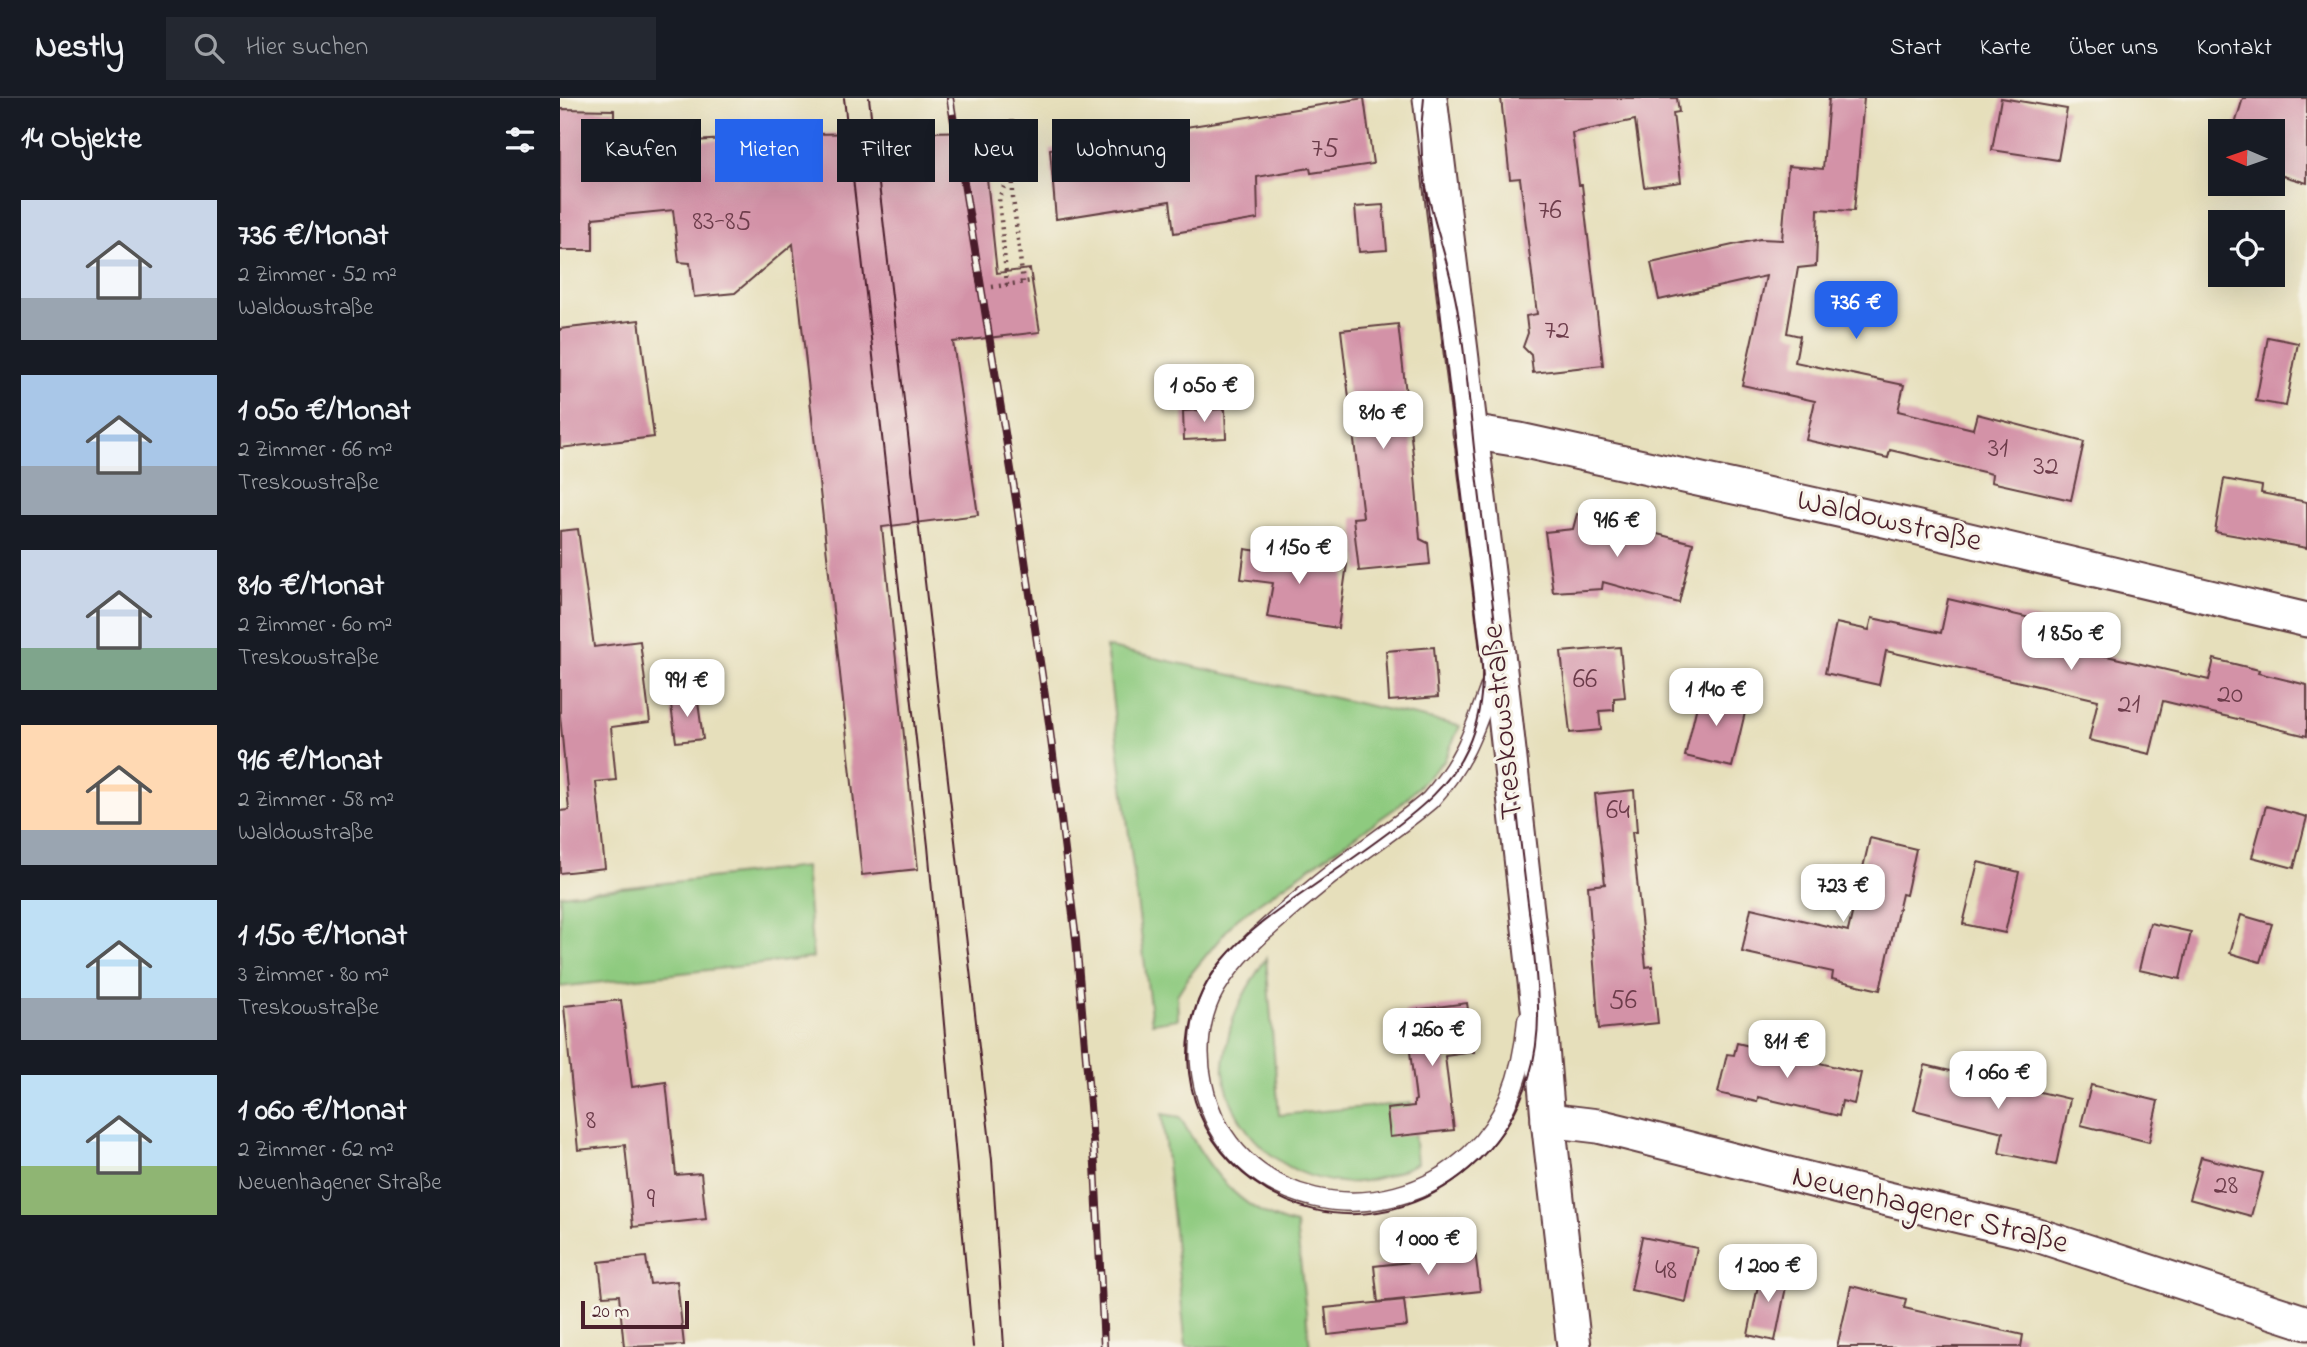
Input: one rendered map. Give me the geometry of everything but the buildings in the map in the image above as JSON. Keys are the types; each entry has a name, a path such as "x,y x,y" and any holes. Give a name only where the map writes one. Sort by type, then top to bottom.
{"street":[{"name":"Treskowstraße","path":"1430,98 1499,662 1574,1347"},
{"name":"Waldowstraße","path":"1470,432 1520,440 1902,524 2307,620"},
{"name":"Neuenhagener Straße","path":"1548,1120 1627,1132 2031,1233 2307,1323"}],"lane":[{"path":"1499,662 1467,748 1443,785 1418,810 1344,864 1256,938 1233,962 1214,990 1204,1018 1199,1057 1207,1101 1221,1133 1244,1160 1268,1180 1307,1197 1340,1201 1369,1200 1398,1195 1435,1181 1461,1163 1486,1137 1518,1077 1526,1033 1529,934"}],"path":[{"path":"1006,182 999,198 1007,285"},
{"path":"1012,182 1023,282"},
{"path":"992,287 1032,281"}],"green space":[{"path":"1106,647 1460,726 1444,761 1400,805 1236,919 1189,976 1177,995 1178,1019 1152,1023"},
{"path":"805,867 813,958 560,987 560,895"},
{"path":"1266,958 1279,1115 1411,1103 1417,1163 1390,1175 1359,1182 1340,1182 1298,1171 1263,1148 1248,1132 1229,1094 1224,1065 1235,1014"},
{"path":"1162,1114 1180,1117 1201,1153 1240,1198 1275,1219 1296,1225 1310,1347 1186,1347"}],"tram line":[{"path":"844,98 928,846 973,1347"},
{"path":"869,98 992,1160 1004,1347"},
{"path":"1424,98 1422,157 1482,664 1477,717 1460,761 1434,795 1389,832 1259,925 1222,960 1197,1004 1190,1029 1188,1058 1191,1087 1200,1114 1213,1139 1231,1162 1271,1193 1314,1210 1359,1214 1403,1206 1444,1187 1480,1159 1509,1122 1529,1077 1538,1024 1532,934 1464,351 1451,280 1425,182"}],"railway":[{"path":"950,98 1017,506 1049,723 1076,939 1095,1165 1104,1347"}]}
